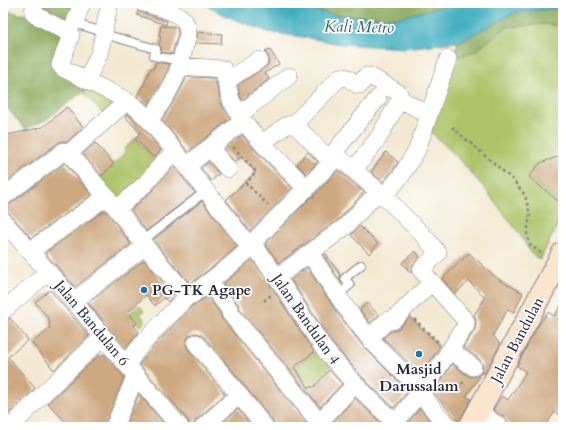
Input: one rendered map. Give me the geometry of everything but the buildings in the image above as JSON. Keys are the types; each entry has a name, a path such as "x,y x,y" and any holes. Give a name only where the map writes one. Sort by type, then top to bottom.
{"main road":[{"name":"Jalan Bandulan","path":"474,419 560,259"}],"street":[{"name":"Jalan Bandulan 4","path":"35,3 34,14 71,35 60,64 64,69 127,101 137,108 149,120 277,277 324,349 389,423"},
{"path":"75,22 82,3"},
{"path":"87,80 99,54 110,3"},
{"path":"143,3 167,10 184,20 188,34 174,80 149,120"},
{"path":"277,277 346,226 401,176 417,150 448,59"},
{"path":"226,81 259,60"},
{"path":"180,63 223,69 231,100 241,118 262,143 307,189"},
{"path":"187,166 210,148 241,118 289,76"},
{"path":"294,124 340,77 343,76 358,85 360,85 366,76 370,76 399,93 400,99 379,137 354,170"},
{"path":"335,160 336,150 378,98"},
{"path":"400,99 429,115"},
{"path":"3,197 67,152 127,101"},
{"path":"262,143 288,124 294,124 335,160"},
{"path":"210,148 228,169"},
{"path":"30,251 146,183 175,151"},
{"path":"67,152 112,202 143,244 188,296"},
{"path":"114,427 132,370 130,360 156,328 188,296 192,295 230,265 335,160 341,159 381,194 423,235 438,253 421,270 466,321 466,325 421,392 389,423"},
{"name":"Jalan Bandulan 6","path":"4,225 30,251 74,301 180,427"},
{"path":"74,301 143,244"},
{"path":"310,253 369,338 421,392 438,415 450,427"},
{"path":"3,311 48,272"},
{"path":"209,282 230,310 230,313 317,425 355,384"},
{"path":"369,338 388,320 392,321 432,282"},
{"path":"11,427 45,392 104,337"},
{"path":"196,343 265,427"},
{"path":"449,351 473,367"},
{"path":"203,427 239,395"},
{"path":"474,419 498,427"}],"lane":[{"path":"75,22 76,24 156,49 154,56 180,63"},
{"path":"143,244 207,190"},
{"path":"338,295 350,285 345,278 361,265"}],"path":[{"path":"452,127 512,179 524,195 530,214 527,235 530,245 560,259"},
{"path":"223,136 256,172 246,183 279,217"},
{"path":"404,310 449,351"}],"green space":[{"path":"38,3 61,3 76,9 70,31 37,12"},
{"path":"272,3 456,3 396,18 338,15"},
{"path":"563,8 563,26 544,24 506,27 477,50 451,60 458,42 516,12"},
{"path":"3,10 31,16 66,34 57,66 92,85 46,120 25,129 3,103 10,96 3,89"},
{"path":"544,24 563,26 563,155 540,164 529,177 563,205 563,214 540,260 531,253 519,233 482,185 456,156 428,129 451,60 477,50 506,27"},
{"path":"92,85 122,101 105,116 83,92"},
{"path":"135,138 158,163 119,203 98,179 126,152 124,150"},
{"path":"139,305 143,309 143,312 140,314 144,319 144,322 140,327 129,314"},
{"path":"319,349 331,366 301,396 291,382 300,376 294,367"}],"water":[{"name":"Kali Metro","path":"203,3 272,3 338,15 396,18 456,3 563,3 563,8 516,12 458,42 404,48 341,44 268,32 226,16"}],"place":[{"name":"PG-TK Agape","path":"144,290"},
{"name":"Masjid Darussalam","path":"419,354"}]}
